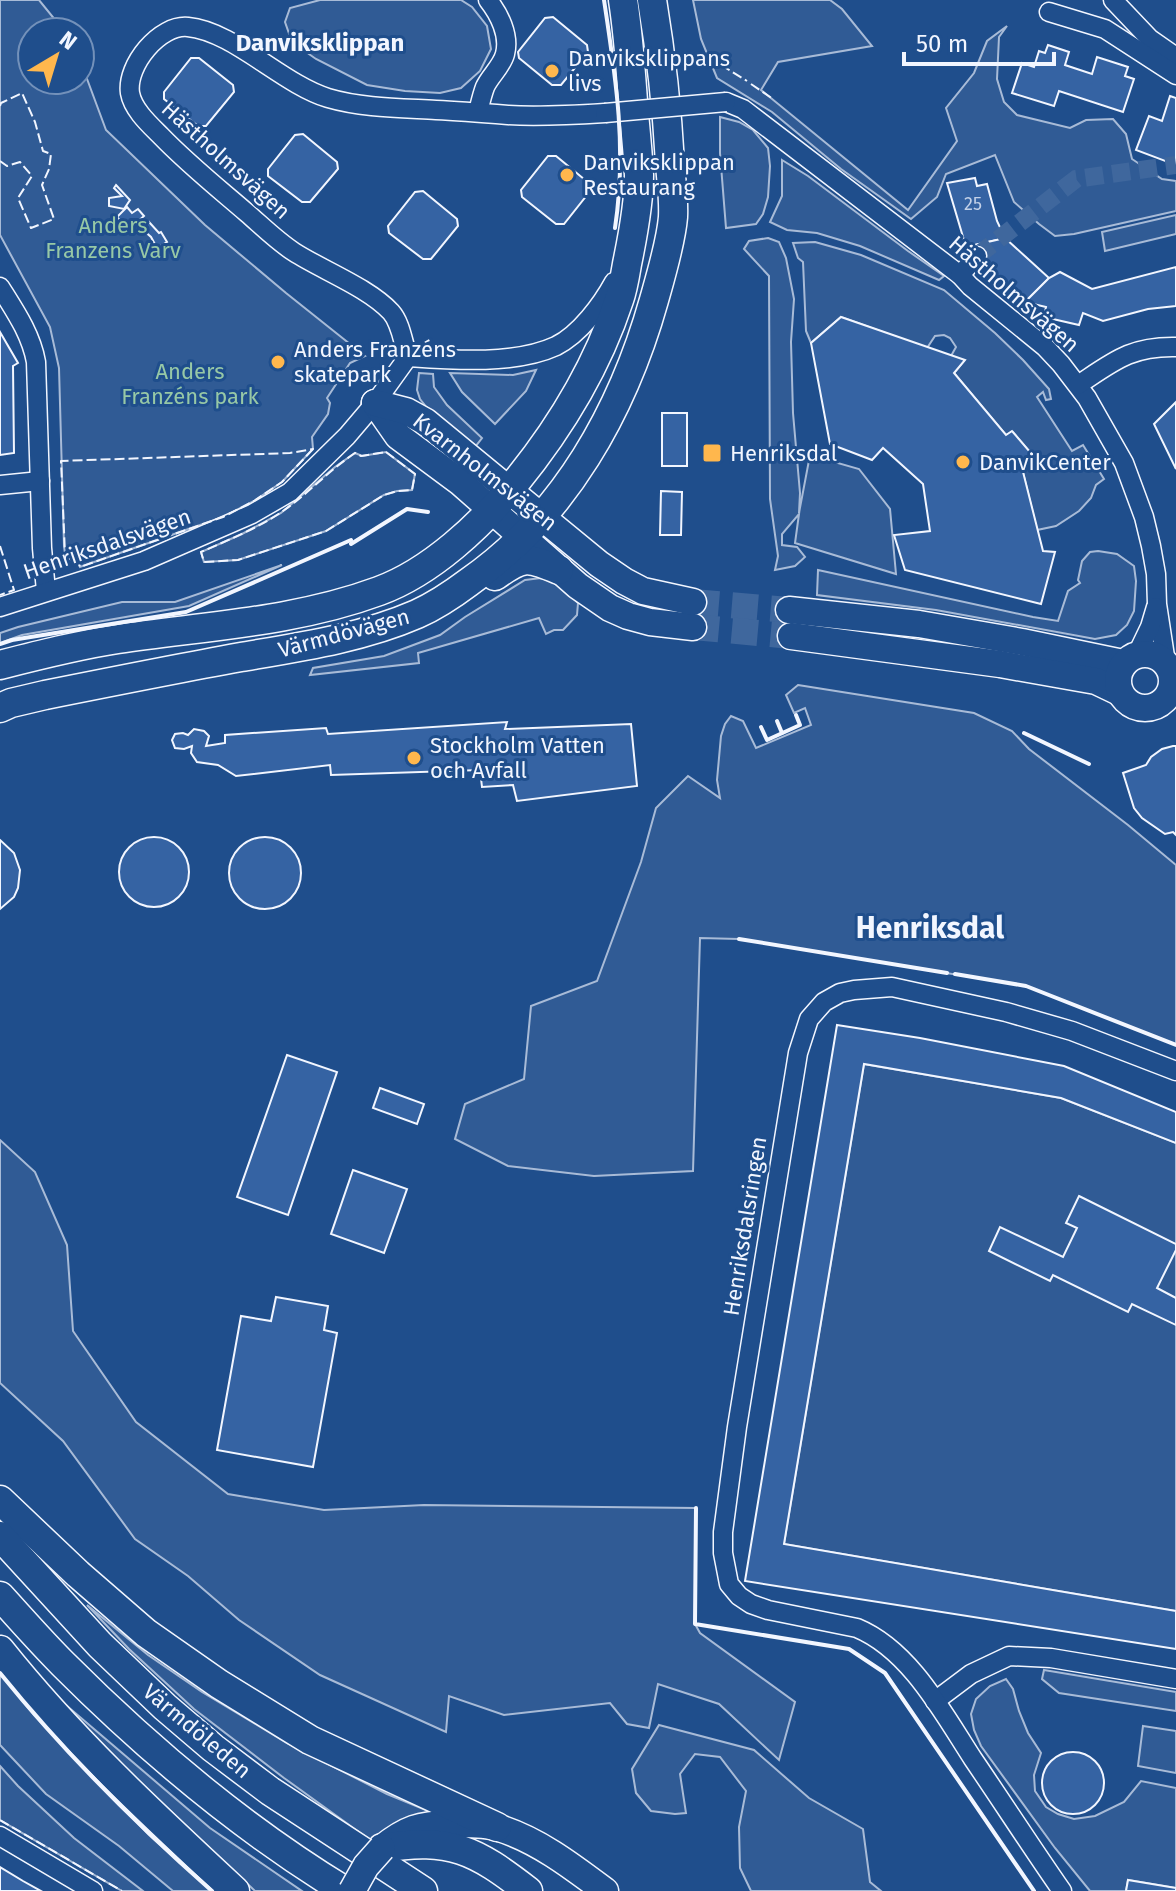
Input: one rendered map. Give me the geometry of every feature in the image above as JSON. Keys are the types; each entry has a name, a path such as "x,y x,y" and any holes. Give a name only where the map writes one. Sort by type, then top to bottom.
{"main road":[{"name":"Värmdövägen","path":"0,665 75,646 276,618 338,605 383,590 433,562 468,533 500,500 561,421 606,337 620,297 639,176 623,0"},
{"name":"Värmdövägen","path":"0,708 45,695 302,646 382,627 419,613 455,592 491,567 543,516 595,443 627,381 644,337 673,217 668,127 652,0"},
{"path":"302,646 318,653 347,649 396,635 438,615 520,560 531,559 559,570"},
{"path":"0,1500 146,1633 219,1684 310,1740 497,1827"},
{"name":"Värmdöleden","path":"0,1536 100,1645 213,1748 270,1791 423,1891"},
{"name":"Värmdöleden","path":"0,1596 61,1662 138,1735 218,1801 314,1872 345,1891"},
{"path":"0,1650 31,1690 120,1784 235,1891"},
{"path":"382,1848 445,1845 471,1853 495,1866 528,1891"}],"street":[{"path":"478,112 485,87 505,55 502,25 488,0"},
{"path":"1113,0 1150,39 1176,57"},
{"path":"1049,12 1105,29 1176,75"},
{"name":"Hästholmsvägen","path":"408,357 398,321 381,303 292,251 180,156 141,115 130,93 132,75 147,47 158,37 187,27 214,34 297,85 327,98 357,104 523,115 605,113 726,102 743,109 960,275 1045,347 1078,385 1124,463 1136,491 1151,546 1157,604 1171,672"},
{"path":"375,403 408,357 493,359 530,354 557,345 603,302 629,253"},
{"path":"960,275 977,256"},
{"path":"0,287 34,348 46,591"},
{"path":"1078,385 1138,350 1153,346 1176,347"},
{"name":"Kvarnholmsvägen","path":"375,403 398,436 460,482 500,500 543,516 624,581 693,614 650,622 610,608 578,586 522,537 500,500 426,422 406,411 375,403"},
{"name":"Henriksdalsvägen","path":"0,607 144,561 252,514 290,492 347,436 375,403"},
{"path":"0,485 40,481"},
{"name":"Hästholmsvägen","path":"1130,658 1150,627 1157,604"},
{"path":"1119,692 1096,681 790,623 919,624 1130,658 1147,653 1158,656 1171,672 1165,711 1132,706 1119,692 1118,674 1130,658"},
{"name":"Henriksdalsringen","path":"1062,1891 935,1701 909,1666 881,1640 868,1632 837,1623 751,1604 729,1584 723,1553 723,1532 737,1427 798,1053 809,1019 824,1002 840,993 892,987 1006,1012 1072,1031 1176,1071"},
{"path":"935,1701 971,1674 1009,1656 1051,1658 1176,1679"},
{"path":"352,1891 366,1866 396,1837 417,1826 470,1824 497,1827 544,1849 605,1891"},
{"path":"0,1836 93,1891"}],"shaded area":[{"name":"Anders Franzéns park","path":"0,0 39,0 52,16 16,16 16,96 93,96 106,130 205,225 365,356 350,363 327,398 330,403 328,414 312,437 313,449 282,482 223,517 80,567 78,561 71,560 65,554 64,546 59,368 50,327 0,235"},
{"path":"320,0 461,0 472,7 487,26 491,49 480,71 461,88 440,93 367,85 316,59 292,42 285,22 290,8"},
{"path":"693,0 830,0 842,9 872,46 778,62 761,90 908,210 957,141 946,108 974,73 987,41 1007,26 999,37 997,79 1004,102 1017,115 1070,128 1086,120 1113,119 1126,134 1132,159 1162,179 1176,181 1176,211 1055,236 1014,202 995,155 946,174 937,197 911,219 841,169 772,112 717,78 701,39"},
{"path":"720,117 753,130 768,148 768,197 756,224 726,228"},
{"path":"782,160 944,276 939,280 860,246 817,233 787,230 770,222 782,196"},
{"path":"1176,215 1176,234 1105,251 1102,232"},
{"path":"768,238 779,242 786,258 794,299 791,342 799,513 810,455 859,469 890,509 896,574 795,543 799,514 782,534 782,545 797,547 805,557 795,566 775,570 778,556 770,499 769,276 744,249 749,241"},
{"path":"815,242 861,255 944,290 1023,360 1049,389 1051,399 1046,400 1043,392 1037,397 1072,451 1083,445 1104,479 1096,485 1091,498 1079,511 1056,526 1037,530 1021,464 1036,459 1013,432 1006,435 954,373 964,361 951,356 956,347 950,338 935,336 927,348 841,317 811,343 806,331 803,262 798,258 793,243"},
{"path":"536,370 526,391 495,424 462,392 450,373 513,375"},
{"path":"419,373 433,374 434,387 447,405 482,438 475,447 420,399 417,390"},
{"path":"386,452 415,474 412,490 384,495 326,531 238,560 204,562 201,552 281,513 355,453 362,456"},
{"path":"1090,552 1117,554 1134,566 1136,581 1134,611 1127,625 1116,635 1095,639 936,610 817,595 818,570 1058,621 1068,591 1080,583 1082,561"},
{"path":"282,565 189,606 22,635 0,643 0,633 18,627 122,602 175,602"},
{"path":"541,578 559,584 578,603 577,615 563,630 546,634 539,618 418,653 419,663 310,675 313,668 384,656 440,635 525,580"},
{"path":"798,685 974,713 1012,731 1029,749 1176,865 1176,1045 1026,986 739,939 700,938 693,1171 594,1176 508,1166 455,1139 465,1104 524,1079 531,1006 597,981 641,862 656,808 688,776 720,798 717,780 721,736 731,716 743,721 756,748 811,725 805,708 794,713 786,695"},
{"path":"864,1064 1061,1098 1176,1143 1176,1611 784,1544"},
{"path":"0,1140 35,1172 67,1245 73,1331 136,1422 228,1494 324,1510 424,1505 696,1508 695,1624 700,1633 795,1702 779,1760 719,1704 658,1684 649,1728 627,1724 610,1703 504,1715 449,1696 446,1732 320,1675 239,1620 188,1576 135,1539 63,1441 0,1383"},
{"path":"87,1605 148,1655 287,1743 387,1794 438,1815 389,1829 370,1840 194,1709"},
{"path":"1044,1670 1176,1692 1176,1711 1059,1693 1042,1679"},
{"path":"0,1673 34,1715 149,1835 212,1891 173,1891 119,1846 46,1794 0,1745"},
{"path":"1006,1679 1013,1689 1028,1733 1041,1753 1034,1775 1035,1791 1046,1807 1074,1819 1095,1816 1124,1802 1141,1781 1176,1788 1176,1888 1128,1880 1126,1891 1090,1891 1055,1848 981,1746 974,1730 971,1714 976,1699 990,1686"},
{"path":"60,1700 210,1828 302,1891 255,1891 123,1766"},
{"path":"659,1725 754,1750 809,1798 863,1829 870,1882 881,1891 751,1891 740,1868 739,1827 746,1791 720,1757 695,1754 680,1774 686,1813 651,1811 636,1793 632,1769"},
{"path":"1143,1726 1176,1731 1176,1773 1138,1766"},
{"path":"0,1766 74,1838 143,1891 122,1891 0,1820"}],"building":[{"path":"553,17 587,45 588,52 561,85 552,85 519,58 518,52 545,18"},
{"path":"1048,45 1069,52 1065,65 1092,74 1097,57 1128,67 1125,76 1134,79 1123,112 1059,91 1054,106 1012,93 1022,63 1034,67 1039,51 1045,53"},
{"path":"191,58 199,58 233,85 234,92 206,126 198,126 164,99 164,92"},
{"path":"1170,96 1176,98 1176,165 1136,150 1149,116 1162,121"},
{"path":"303,134 337,162 338,169 310,202 302,202 268,176 268,169 295,135"},
{"path":"548,156 556,156 590,184 591,190 564,224 556,224 522,197 521,190"},
{"path":"975,178 977,186 987,184 1005,238 966,247 947,183"},
{"path":"116,185 130,200 124,209 109,206 109,198 122,196 114,188"},
{"path":"423,191 457,219 458,226 431,259 423,259 389,233 388,226 415,192"},
{"path":"127,207 132,213 138,209 144,216 128,230 117,217"},
{"path":"149,222 167,242 157,248 142,229"},
{"path":"1005,238 1049,278 1025,302 981,266 987,260 966,247"},
{"path":"1176,267 1176,306 1148,309 1103,321 1083,313 1079,325 1044,317 1046,307 1025,302 1049,278 1060,272 1092,289"},
{"name":"DanvikCenter","path":"841,317 965,360 954,373 1006,435 1012,431 1036,459 1021,464 1043,551 1055,552 1041,604 905,570 894,535 930,531 923,484 883,448 872,460 830,444 811,343"},
{"path":"0,332 18,363 13,366 14,453 0,455"},
{"path":"1176,402 1176,469 1154,424"},
{"path":"662,413 687,413 687,466 662,466"},
{"path":"661,491 682,492 681,535 660,535"},
{"name":"Stockholm Vatten och Avfall","path":"507,722 505,729 631,724 637,786 517,801 513,785 482,787 480,770 331,775 330,765 236,776 218,765 197,762 191,753 192,746 175,748 172,740 175,734 188,735 194,729 204,731 209,736 206,746 225,743 225,735 326,728 328,734"},
{"path":"1176,746 1176,835 1173,832 1165,834 1142,818 1134,808 1123,773 1146,765 1162,749"},
{"path":"154,837 179,847 189,872 179,897 154,907 129,897 119,872 129,847"},
{"path":"272,837 291,847 299,859 299,887 291,899 279,907 258,909 239,899 231,887 229,866 239,847 251,839"},
{"path":"0,840 14,853 20,870 14,897 0,909"},
{"path":"837,1025 1064,1066 1176,1112 1176,1143 1061,1098 864,1064 784,1544 1176,1611 1176,1649 745,1581"},
{"path":"287,1055 337,1072 288,1215 237,1197"},
{"path":"380,1088 424,1104 417,1124 373,1108"},
{"path":"353,1170 407,1189 384,1253 331,1234"},
{"path":"1079,1196 1176,1244 1157,1288 1176,1298 1176,1325 1132,1304 1128,1312 1053,1275 1050,1281 989,1251 1000,1227 1063,1257 1077,1228 1066,1223"},
{"path":"276,1297 328,1306 324,1330 337,1333 313,1467 217,1450 241,1316 271,1321"},
{"path":"1073,1752 1085,1754 1095,1761 1102,1771 1102,1795 1095,1805 1085,1812 1073,1814 1061,1812 1051,1805 1044,1795 1042,1783 1044,1771 1051,1761 1061,1754"},
{"path":"0,1867 23,1881 41,1891 0,1891"},
{"path":"1128,1880 1176,1888 1176,1891 1126,1891"}],"tunnel":[{"path":"977,256 1076,179 1176,165"},
{"path":"693,602 789,610"},
{"path":"693,627 791,636"}],"fence":[{"path":"721,65 747,81"},
{"path":"751,84 773,99"},
{"path":"0,106 22,93 43,151 51,154 42,185 54,219 31,228 18,198 32,176 20,162 7,166 0,161"},
{"path":"313,449 282,482 223,517 80,567 78,561 71,560 65,554 61,461 290,453 313,449"},
{"path":"386,452 415,474 412,490 384,495 326,531 238,560 204,562 201,552 280,513 355,453 361,456 386,452"},
{"path":"0,546 14,590 0,595"},
{"path":"0,1820 122,1891"}],"wall":[{"path":"604,0 620,142 615,228"},
{"path":"351,544 407,509 428,512"},
{"path":"0,644 186,612 351,540"},
{"path":"761,727 767,740 800,725 796,715"},
{"path":"777,721 782,733"},
{"path":"1024,733 1089,764"},
{"path":"739,939 947,973"},
{"path":"955,974 1026,986 1176,1045"},
{"path":"696,1508 695,1624 849,1649 885,1673 1034,1891"},
{"path":"0,1673 49,1731 102,1786 212,1891"}],"place":[{"name":"Danviksklippans livs","path":"552,71"},
{"name":"Danviksklippan Restaurang","path":"567,175"},
{"name":"Anders Franzéns skatepark","path":"278,362"},
{"name":"Henriksdal","path":"712,453"},
{"name":"DanvikCenter","path":"963,462"},
{"name":"Stockholm Vatten och Avfall","path":"414,758"}],"district":[{"name":"Danviksklippan","path":"320,43"},
{"name":"Henriksdal","path":"930,928"}],"park label":[{"name":"Anders Franzens Varv","path":"113,238"}]}
